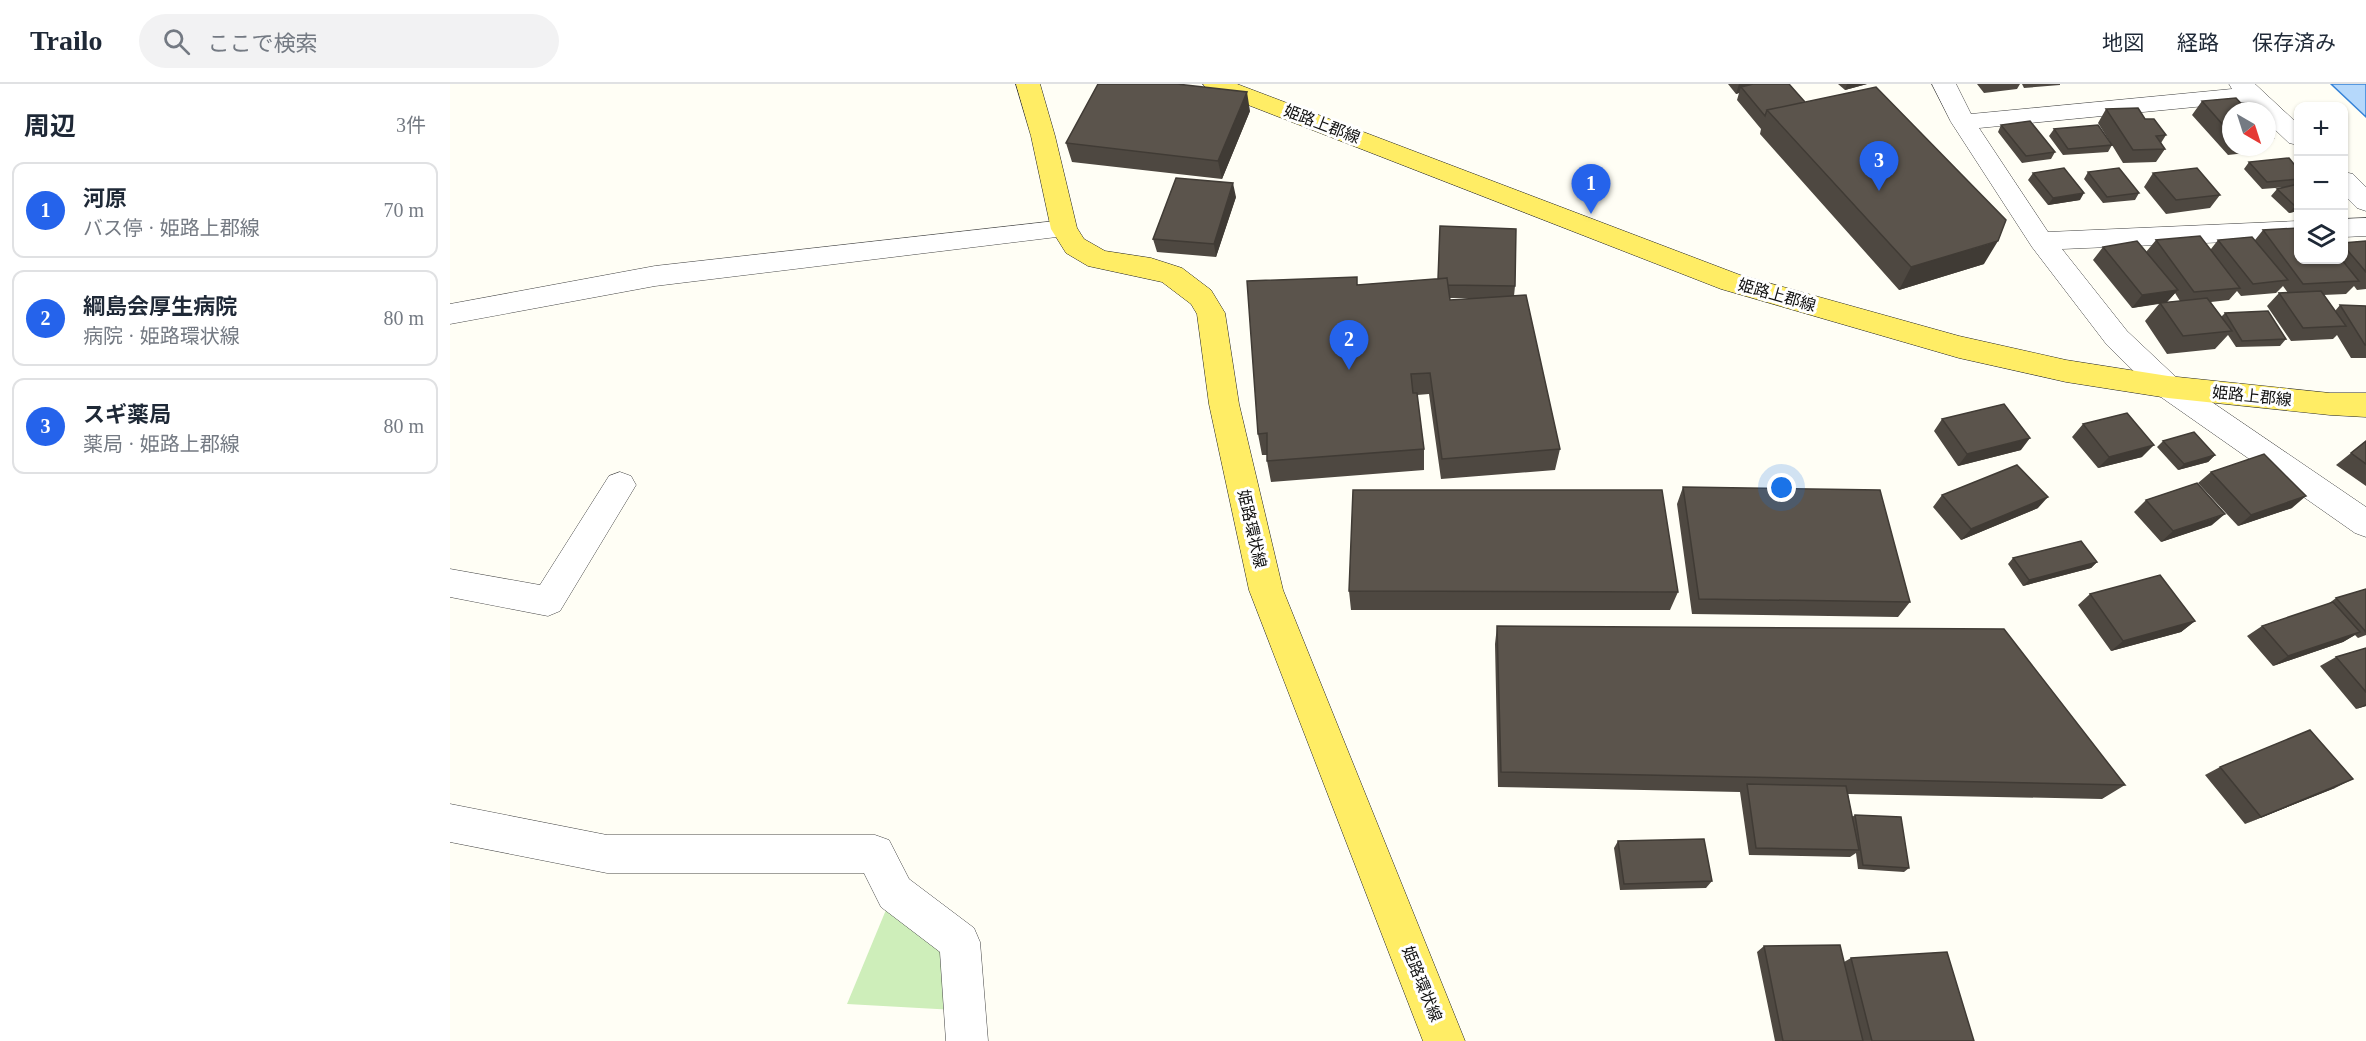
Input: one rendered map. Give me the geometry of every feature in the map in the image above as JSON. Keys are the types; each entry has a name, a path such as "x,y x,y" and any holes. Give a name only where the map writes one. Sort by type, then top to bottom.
{"main road":[{"name":"姫路環状線","path":"1028,84 1043,136 1064,229 1075,246 1098,259 1151,268 1172,275 1201,297 1211,313 1224,404 1266,590 1444,1041"},
{"name":"姫路上郡線","path":"1215,84 1731,282 1959,347 2066,371 2168,387 2330,404 2366,405"}],"street":[{"path":"1944,84 1963,122 2041,241 2117,338 2168,387 2366,524"},
{"path":"1963,122 2247,89 2294,133"},
{"path":"2348,185 2366,202"},
{"path":"2348,228 2366,227"},
{"path":"450,314 655,276 1064,229"},
{"path":"2041,241 2294,230"},
{"path":"450,583 548,601 620,485"},
{"path":"450,823 607,854 875,854 896,893 960,942 967,1041"}],"green space":[{"path":"888,905 943,945 955,1010 847,1004"}],"water":[{"path":"2331,84 2366,84 2366,117"}],"building":[{"path":"1098,84 1177,84 1247,92 1218,161 1066,143"},
{"path":"1753,84 1789,84 1805,102 1767,110 1765,116 1741,87"},
{"path":"1876,87 2006,220 1998,241 1911,267 1767,110"},
{"path":"2236,98 2240,102 2222,102 2222,124 2202,101"},
{"path":"2138,108 2145,119 2154,119 2166,135 2156,136 2165,149 2133,150 2106,109"},
{"path":"2030,121 2055,152 2026,156 2001,125"},
{"path":"2098,125 2112,145 2068,149 2054,129"},
{"path":"2289,158 2294,164 2294,179 2267,182 2249,162"},
{"path":"2064,168 2084,193 2053,198 2033,173"},
{"path":"2119,168 2139,193 2107,197 2088,172"},
{"path":"2197,168 2220,195 2176,200 2153,173"},
{"path":"1176,178 1233,183 1214,244 1153,239"},
{"path":"2294,185 2294,205 2277,189"},
{"path":"1440,226 1516,229 1515,286 1448,285 1447,278 1438,279"},
{"path":"2294,228 2294,264 2345,264 2359,281 2303,284 2263,230"},
{"path":"2200,236 2240,288 2194,292 2156,240"},
{"path":"2252,237 2288,280 2253,284 2218,240"},
{"path":"2137,241 2178,290 2142,295 2103,247"},
{"path":"2366,241 2366,272 2348,251 2348,243"},
{"path":"1357,277 1357,285 1447,278 1450,300 1526,295 1560,449 1442,459 1430,373 1411,374 1413,393 1417,393 1424,449 1267,461 1267,433 1258,434 1247,281"},
{"path":"2321,291 2346,326 2303,328 2279,293"},
{"path":"2207,298 2232,331 2183,336 2160,303"},
{"path":"2340,305 2366,306 2366,345 2365,345"},
{"path":"2268,311 2286,339 2242,341 2225,313"},
{"path":"2004,404 2030,438 1967,454 1942,419"},
{"path":"2127,413 2154,445 2109,457 2083,424"},
{"path":"2194,432 2215,455 2184,464 2163,441"},
{"path":"2366,441 2366,464 2351,453"},
{"path":"2264,454 2306,496 2251,515 2211,472"},
{"path":"2017,465 2048,497 1971,529 1942,495"},
{"path":"2197,483 2225,514 2173,531 2146,500"},
{"path":"1683,487 1880,490 1910,602 1699,599"},
{"path":"1353,490 1662,490 1678,592 1349,591"},
{"path":"2081,541 2097,562 2029,580 2013,558"},
{"path":"2160,575 2195,621 2123,641 2090,594"},
{"path":"2366,589 2366,632 2336,598"},
{"path":"2333,602 2360,632 2288,656 2262,626"},
{"path":"1497,626 2004,629 2125,785 1501,772"},
{"path":"2366,648 2366,692 2336,657"},
{"path":"2310,730 2353,779 2261,817 2220,767"},
{"path":"1747,784 1846,786 1859,850 1756,848"},
{"path":"1855,815 1901,817 1909,868 1863,865"},
{"path":"1704,839 1712,881 1624,884 1618,841"},
{"path":"1840,945 1863,1041 1783,1041 1764,946"},
{"path":"1947,952 1974,1041 1872,1041 1851,958"}],"place":[{"name":"スギ薬局","path":"1879,191"},
{"name":"河原","path":"1591,214"},
{"name":"綱島会厚生病院","path":"1349,370"}]}
